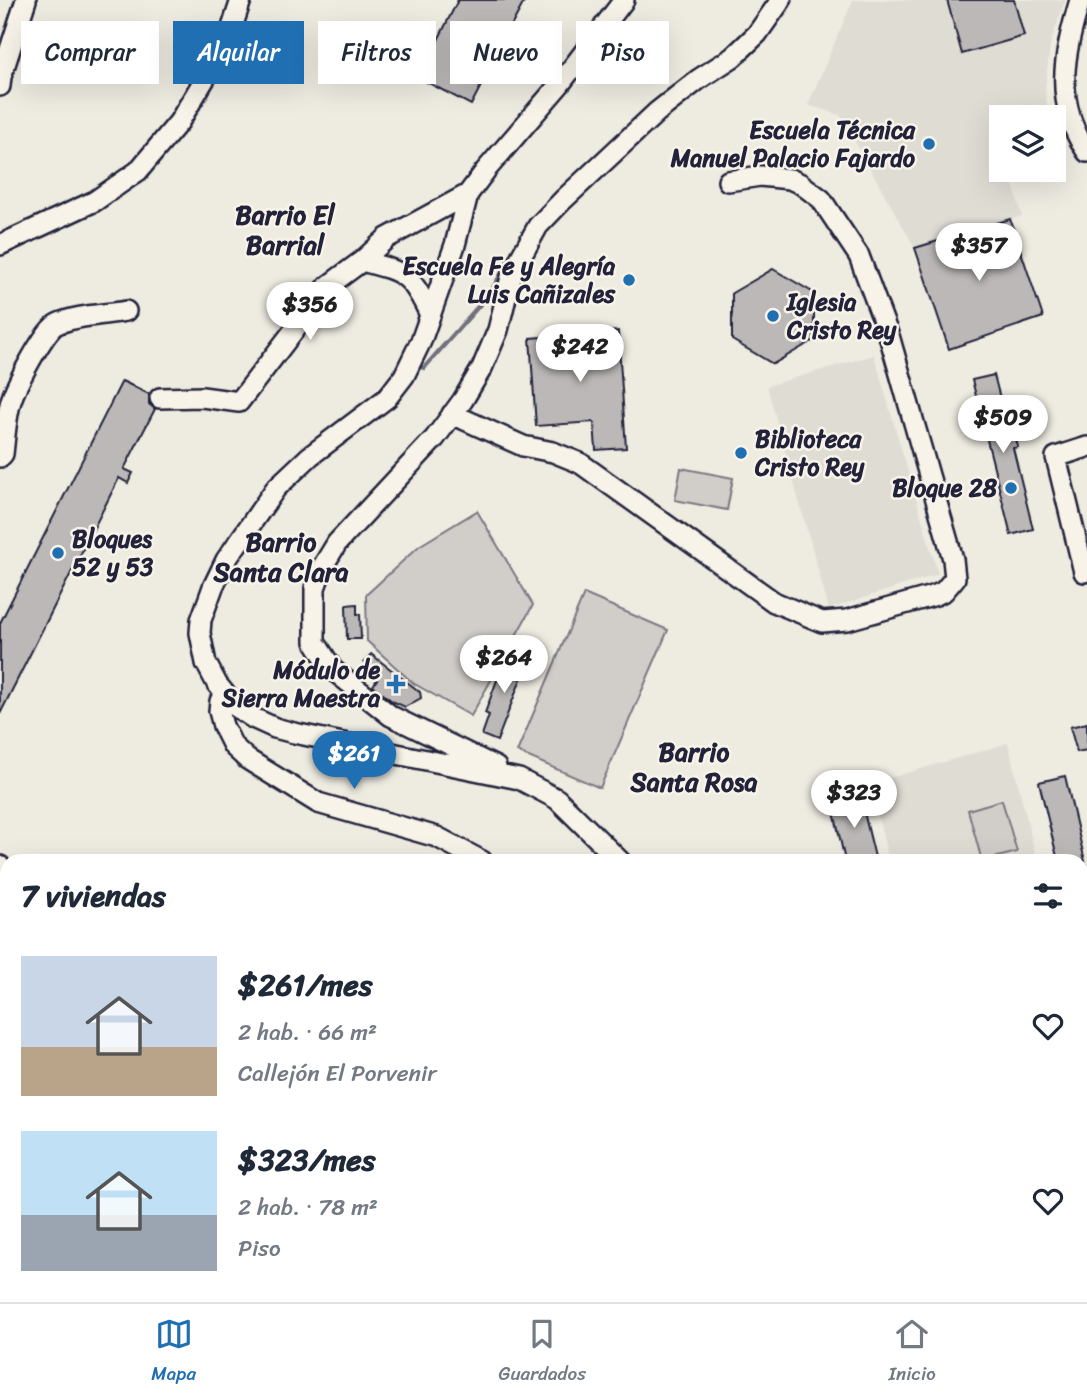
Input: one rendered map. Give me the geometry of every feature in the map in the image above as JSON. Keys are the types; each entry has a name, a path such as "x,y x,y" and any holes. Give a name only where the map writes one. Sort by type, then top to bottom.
{"street":[{"path":"0,86 26,0"},
{"path":"0,245 95,201 138,171 178,122 228,40 241,0"},
{"path":"160,398 202,397 239,402 328,286 387,238 468,194 560,84 624,0"},
{"path":"613,854 557,799 391,716 333,670 315,642 315,588 323,566 337,543 435,438 482,368 498,330 512,273 538,226 657,112 699,79 733,57 757,34 781,0"},
{"path":"1080,0 1077,45 1064,73 1065,101 1069,118 1087,152"},
{"path":"452,414 523,446 552,452 580,463 774,601 813,618 833,622 847,620 885,611 944,591 955,578 953,559 890,339 859,256 821,199 801,184 790,179 760,176 728,181"},
{"path":"468,194 455,245 412,363 387,397 310,456 275,488 226,560 203,614 200,633 206,663 225,695 242,711 275,728 519,779"},
{"path":"362,261 390,267 403,274 414,284 430,315"},
{"path":"0,457 3,454 10,403 16,386 43,336 55,324 126,312"},
{"path":"1084,572 1056,457 1087,447"},
{"path":"225,695 220,701 219,711 223,726 233,746 247,759 318,803 437,837 469,854"}],"shaded area":[{"name":"Escuela Técnica Manuel Palacio Fajardo","path":"853,0 1065,0 1050,45 1045,90 1047,105 989,105 989,182 1012,182 1022,216 915,248 840,115 808,105"},
{"path":"874,355 938,574 829,609 767,386"},
{"path":"681,468 733,478 727,510 675,500"},
{"path":"477,511 533,605 471,716 413,683 367,641 366,595 419,546"},
{"path":"584,594 668,630 600,788 517,752"},
{"path":"1008,743 1035,854 887,854 870,784"},
{"path":"1002,800 1017,852 980,854 968,810"}],"building":[{"path":"458,0 525,0 514,21 450,21 450,84 482,84 471,105 431,84 436,84 436,44"},
{"path":"947,0 1014,0 1024,36 962,54"},
{"path":"1010,219 1043,317 949,349 915,248"},
{"name":"Iglesia Cristo Rey","path":"773,269 814,293 814,340 773,364 732,340 732,293"},
{"path":"618,331 626,448 596,450 594,422 536,426 530,338"},
{"name":"Bloque 28","path":"994,375 1010,437 1015,435 1018,447 1013,448 1033,529 1011,535 972,380"},
{"name":"Bloques 52 y 53","path":"122,381 149,394 149,404 155,409 124,469 133,473 128,483 119,478 0,714 0,623"},
{"path":"357,604 361,639 347,639 346,605"},
{"path":"371,654 420,692 421,698 405,707 392,701 373,686 380,674 364,662"},
{"path":"518,654 529,658 497,741 482,735 489,715 485,713 505,658 515,661"},
{"path":"1087,723 1087,750 1077,752 1070,727"},
{"path":"1065,776 1083,854 1056,854 1039,782"},
{"path":"860,796 874,854 843,854 832,803"}],"waterway":[{"path":"416,365 424,368 490,293 505,268"}],"place":[{"name":"Escuela Técnica Manuel Palacio Fajardo","path":"929,144"},
{"name":"Escuela Fe y Alegría Luis Cañizales","path":"629,280"},
{"name":"Iglesia Cristo Rey","path":"773,316"},
{"name":"Biblioteca Cristo Rey","path":"741,453"},
{"name":"Bloque 28","path":"1011,488"},
{"name":"Bloques 52 y 53","path":"58,553"},
{"name":"Módulo de Sierra Maestra","path":"396,684"}],"district":[{"name":"Barrio El Barrial","path":"285,230"},
{"name":"Barrio Santa Clara","path":"281,557"},
{"name":"Barrio Santa Rosa","path":"694,767"}]}
